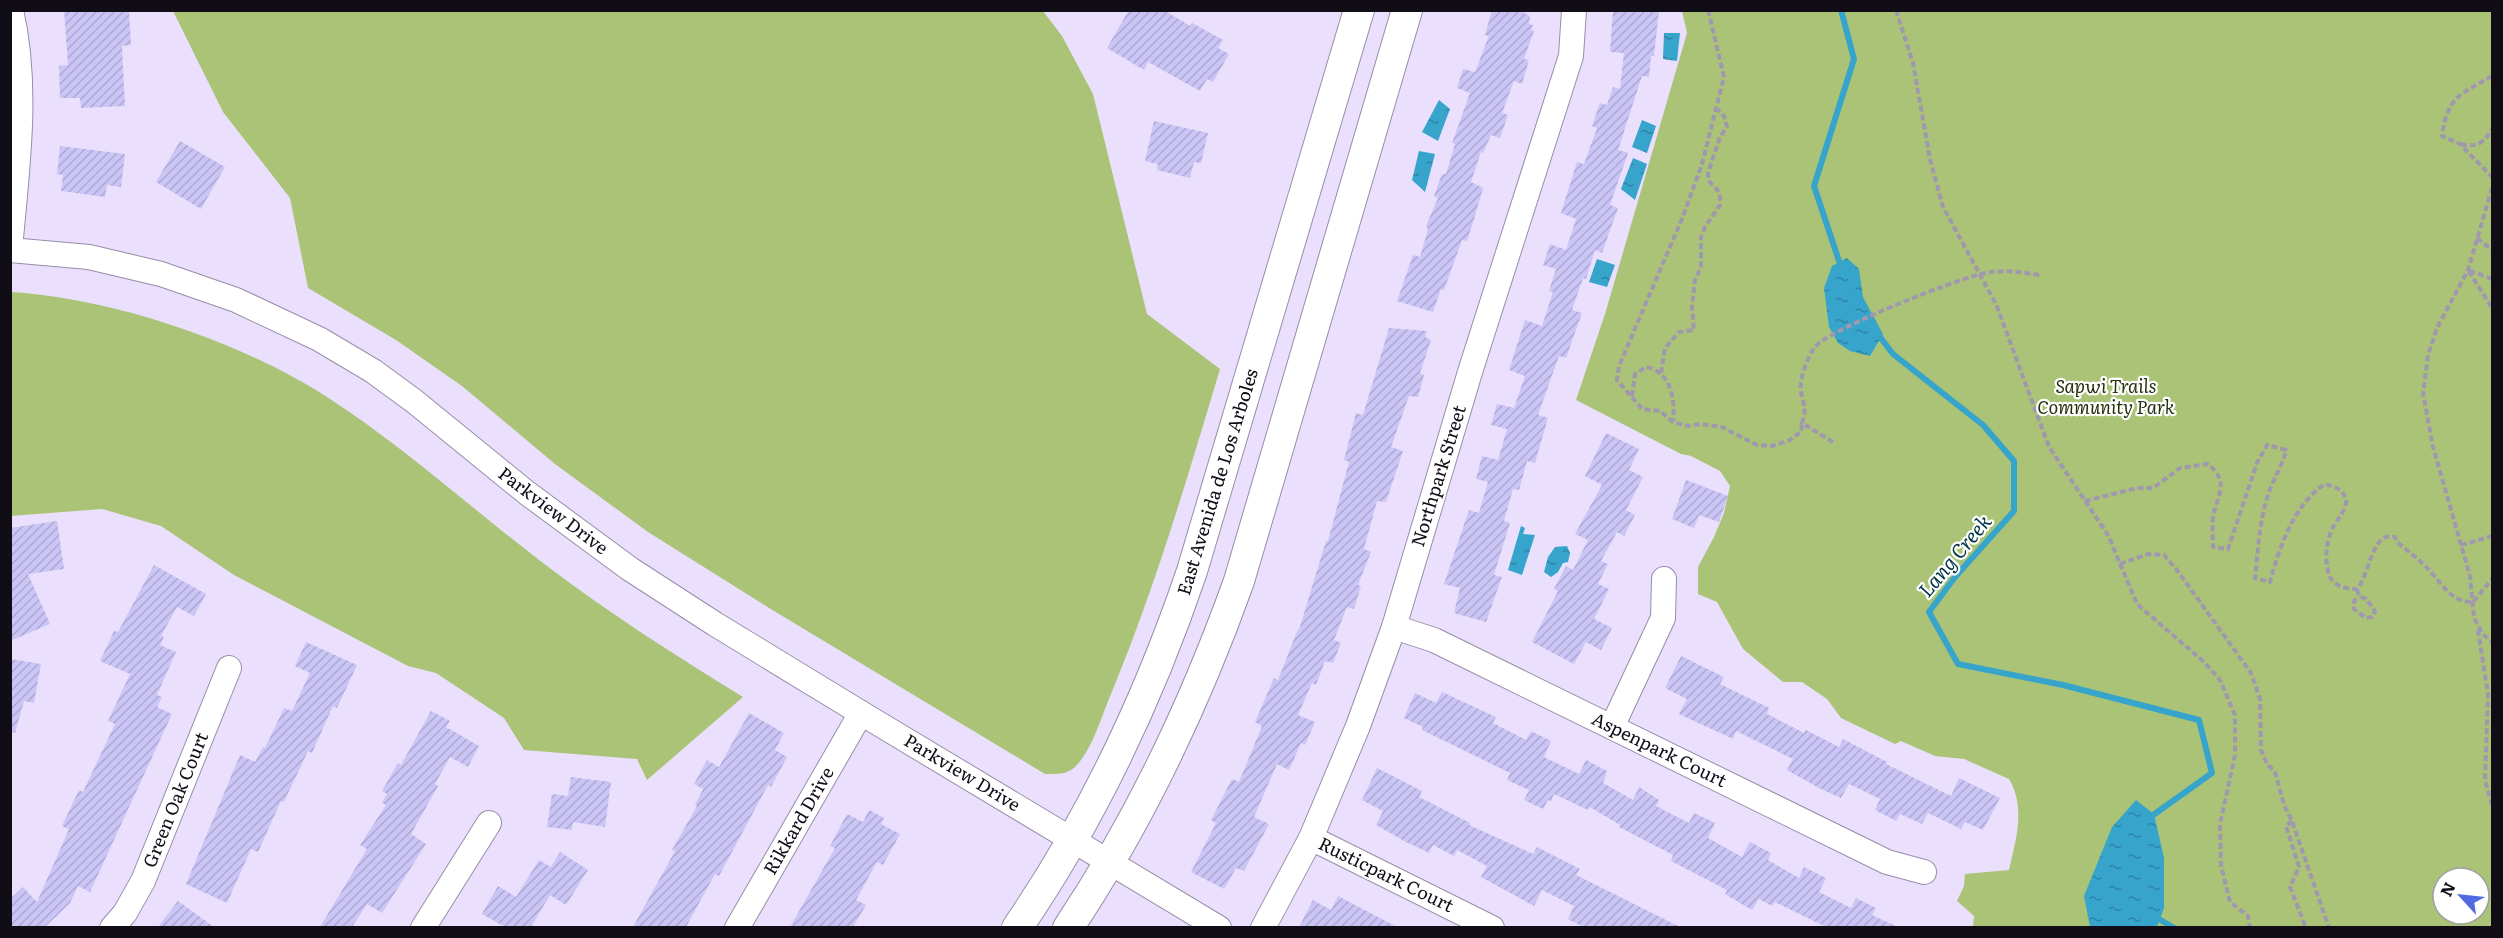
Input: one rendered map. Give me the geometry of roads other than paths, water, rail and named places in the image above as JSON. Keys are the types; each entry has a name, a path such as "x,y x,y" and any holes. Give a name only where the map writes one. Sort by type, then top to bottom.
{"main road":[{"name":"East Avenida de Los Arboles","path":"1017,927 1099,794 1146,694 1172,630 1195,560 1359,10"},
{"path":"1068,927 1111,862 1148,797 1194,699 1239,581 1407,10"}],"street":[{"path":"10,249 19,143 20,85 11,10"},
{"name":"Northpark Street","path":"1263,927 1311,838 1358,726 1394,627 1470,372 1570,56 1574,10"},
{"name":"Parkview Drive","path":"10,249 89,257 161,274 236,300 319,339 373,371 414,400 527,493 630,569 861,714 1219,927"},
{"path":"1612,727 1663,618 1664,579"},
{"name":"Aspenpark Court","path":"1394,627 1434,640 1887,862 1924,872"},
{"name":"Green Oak Court","path":"112,927 125,913 143,881 229,668"},
{"name":"Rikkard Drive","path":"737,927 861,714"},
{"path":"423,927 489,823"},
{"name":"Rusticpark Court","path":"1311,838 1492,927"}],"water":[{"path":"1664,33 1680,33 1677,61 1663,59"},
{"path":"1439,100 1450,109 1438,141 1422,132"},
{"path":"1642,120 1656,126 1647,153 1632,147"},
{"path":"1419,151 1435,154 1425,192 1412,180"},
{"path":"1633,158 1647,164 1635,200 1621,189"},
{"path":"1847,258 1859,269 1863,297 1883,334 1870,356 1850,351 1838,343 1829,327 1824,288 1832,266"},
{"path":"1597,259 1615,265 1607,287 1589,282"},
{"path":"1521,526 1525,528 1523,534 1535,535 1522,575 1508,570"},
{"path":"1567,546 1570,553 1568,562 1563,563 1558,572 1551,577 1544,572 1548,557 1555,547"},
{"path":"2136,800 2154,814 2164,858 2164,908 2157,927 2090,927 2084,896 2112,827"}],"waterway":[{"name":"Lang Creek","path":"1841,10 1854,59 1814,186 1841,267"},
{"name":"Lang Creek","path":"1877,333 1893,354 1983,425 2014,461 2014,511 1955,577 1929,612 1958,664 2063,685 2199,720 2212,773 2149,818"},
{"name":"Lang Creek","path":"2154,916 2174,928"}],"park label":[{"name":"Sapwi Trails Community Park","path":"2106,397"}]}
